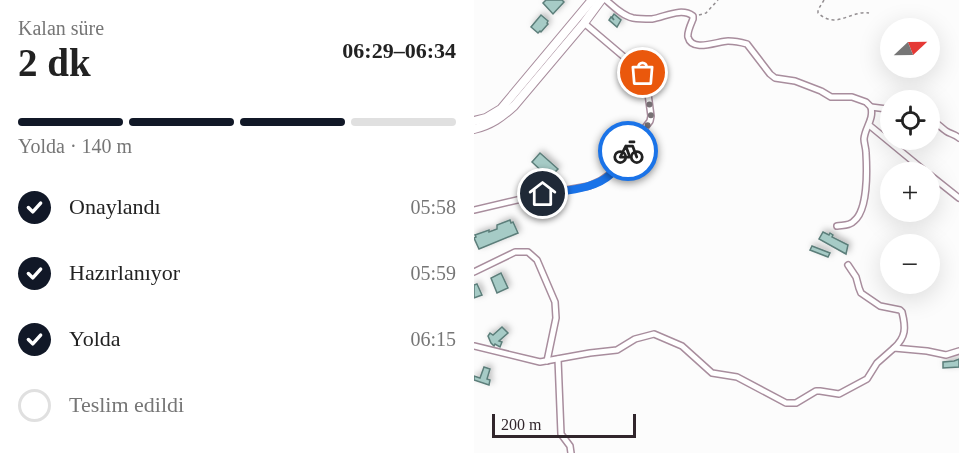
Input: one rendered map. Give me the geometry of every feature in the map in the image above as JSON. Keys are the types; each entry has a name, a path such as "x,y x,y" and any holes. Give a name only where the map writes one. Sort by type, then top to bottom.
{"street":[{"path":"474,121 486,118 501,109 591,2 601,0"},
{"path":"606,0 624,14 637,19 649,19 681,12 690,13 693,16 687,35 693,44 706,45 724,41 747,44 775,78 795,81 831,97 852,97 866,102 871,107 872,113 864,138 866,180 861,209 853,222 837,226"},
{"path":"474,129 489,125 503,117 514,106 584,23 591,2"},
{"path":"474,210 589,186 600,181 610,174 650,122 646,79 643,73 584,23"},
{"path":"871,107 880,108"},
{"path":"869,125 914,162"},
{"path":"940,125 959,138"},
{"path":"940,183 959,198"},
{"path":"474,272 515,252 528,252 537,260 555,302 556,318 547,360"},
{"path":"474,346 540,362 617,350 635,339 654,334 682,345 712,373 737,377 786,403 795,403 816,391 839,394 867,379 877,363 903,338 902,312 880,306 861,292 856,277 848,265"},
{"path":"894,348 946,355 959,351"},
{"path":"558,359 561,434 570,446 570,453"}],"path":[{"path":"693,16 706,13 718,0"},
{"path":"824,0 818,10 823,17 837,20 861,12 869,13"}],"building":[{"path":"546,0 564,2 553,14 543,3"},
{"path":"614,14 621,20 617,27 609,20 611,17 614,20 612,17"},
{"path":"541,15 548,21 548,24 538,33 531,27"},
{"path":"540,153 558,169 549,178 532,162"},
{"path":"510,220 518,233 479,249 475,235 497,229 497,225"},
{"path":"823,232 829,235 830,233 832,237 848,245 846,254 819,239"},
{"path":"812,246 830,253 828,257 810,250"},
{"path":"501,273 508,288 497,293 491,278"},
{"path":"477,284 482,295 474,298 474,285"},
{"path":"502,327 508,333 499,341 502,342 500,347 495,344 494,346 488,336 490,333 493,335"},
{"path":"959,359 959,367 943,368 943,362"},
{"path":"484,367 490,369 487,379 490,380 489,385 474,380 474,376 480,378"}],"way so far":[{"path":"628,151 650,122 646,79 643,73"}],"route":[{"path":"543,194 589,186 600,181 610,174 628,151"}]}
